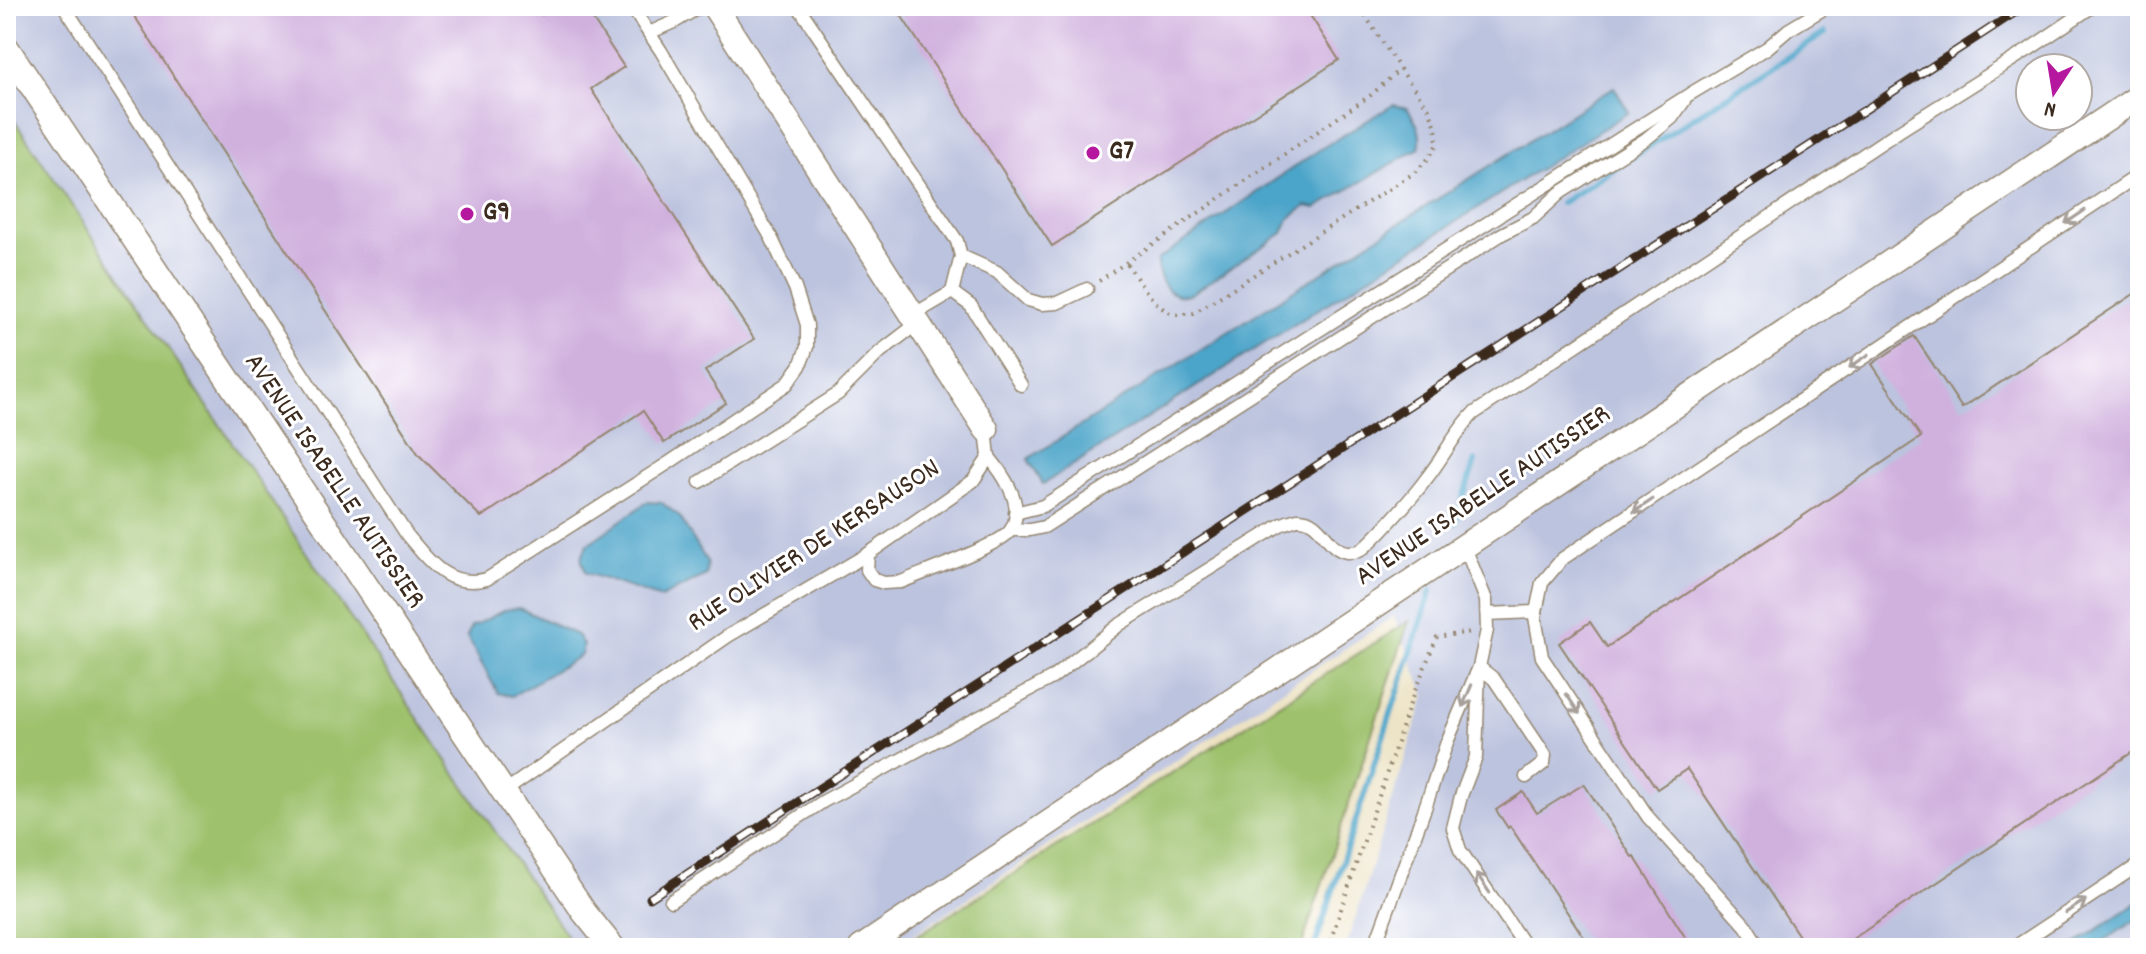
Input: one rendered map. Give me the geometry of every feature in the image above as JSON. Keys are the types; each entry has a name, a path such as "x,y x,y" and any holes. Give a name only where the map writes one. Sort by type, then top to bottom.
{"street":[{"path":"714,6 986,429"},
{"name":"AVENUE ISABELLE AUTISSIER","path":"6,47 584,912 613,948"},
{"name":"AVENUE ISABELLE AUTISSIER","path":"861,948 2140,96"}],"lane":[{"path":"64,6 407,535 446,576 476,582 500,571 787,384 800,366 807,347 807,325 795,288 771,237 631,6"},
{"path":"649,33 701,6"},
{"path":"700,482 838,394 916,319 952,292 961,256 957,241 798,6"},
{"path":"1015,513 1043,506 1767,48 1788,30 1828,6"},
{"path":"671,901 824,801 1052,678 1119,625 1280,525 1298,519 1309,521 1336,549 1349,553 1360,551 1427,478 1457,430 1473,414 2093,6"},
{"path":"1011,530 1044,527 1490,241 1533,218 1560,193 1646,139 1672,118 1690,94"},
{"path":"1760,948 1746,926 1648,817 1542,657 1535,617 1542,583 1562,559 2140,174"},
{"path":"961,256 997,272 1028,300 1042,304 1057,303 1087,289"},
{"path":"952,292 971,306 1021,385"},
{"path":"868,554 867,570 874,580 901,582 995,543 1011,530 1014,501 1003,474 989,457 986,429"},
{"name":"RUE OLIVIER DE KERSAUSON","path":"505,791 728,636 868,554 973,481 989,457"},
{"path":"1464,545 1486,600 1487,630 1479,667 1476,757 1453,828 1460,850 1526,948"},
{"path":"1487,614 1536,612"},
{"path":"1479,667 1494,679 1545,755 1544,763 1526,777"},
{"path":"1374,948 1447,742 1479,667"},
{"path":"2013,948 2140,864"}],"path":[{"path":"1127,264 1146,292 1167,312 1180,315 1194,313 1414,173 1429,158 1437,144 1436,127 1429,109 1359,6"},
{"path":"1087,289 1371,95 1400,69"},
{"path":"1328,948 1412,698 1437,637 1487,630"}],"shaded area":[{"path":"6,6 2140,6 2140,948 1346,948 1425,695 1394,616 894,948 575,948 6,108"}],"green space":[{"path":"6,108 440,751 575,948 6,948"},
{"path":"1409,621 1301,948 898,948"}],"water":[{"path":"1614,87 1629,112 1043,484 1028,459"},
{"path":"1393,105 1407,108 1413,117 1419,132 1419,148 1316,208 1306,206 1289,219 1283,233 1191,294 1177,295 1165,286 1159,275 1157,260 1322,148"},
{"path":"647,502 662,503 679,516 707,562 706,575 661,598 586,573 581,558 587,545"},
{"path":"519,608 577,635 583,645 581,655 512,696 498,693 467,637 471,627 505,610"},
{"path":"2140,901 2140,917 2093,948 2070,948"}],"building":[{"name":"G9","path":"128,6 536,6 542,15 557,6 584,6 624,67 591,89 754,339 705,371 726,403 664,443 643,411 481,517 419,455"},
{"name":"G7","path":"895,6 1304,6 1339,60 1052,246"},
{"path":"2140,290 2140,747 1839,948 1807,948 1687,769 1657,789 1559,643 1590,622 1607,647 1921,437 1872,364 1914,336 1962,408"},
{"path":"1584,784 1692,948 1591,948 1510,826 1508,828 1496,810 1523,792 1537,813"}],"waterway":[{"path":"1561,203 1825,33"},
{"path":"1455,523 1475,461"},
{"path":"1314,948 1431,591"}],"railway":[{"path":"650,898 2025,6"}],"place":[{"name":"G7","path":"1093,153"},
{"name":"G9","path":"467,214"}]}
